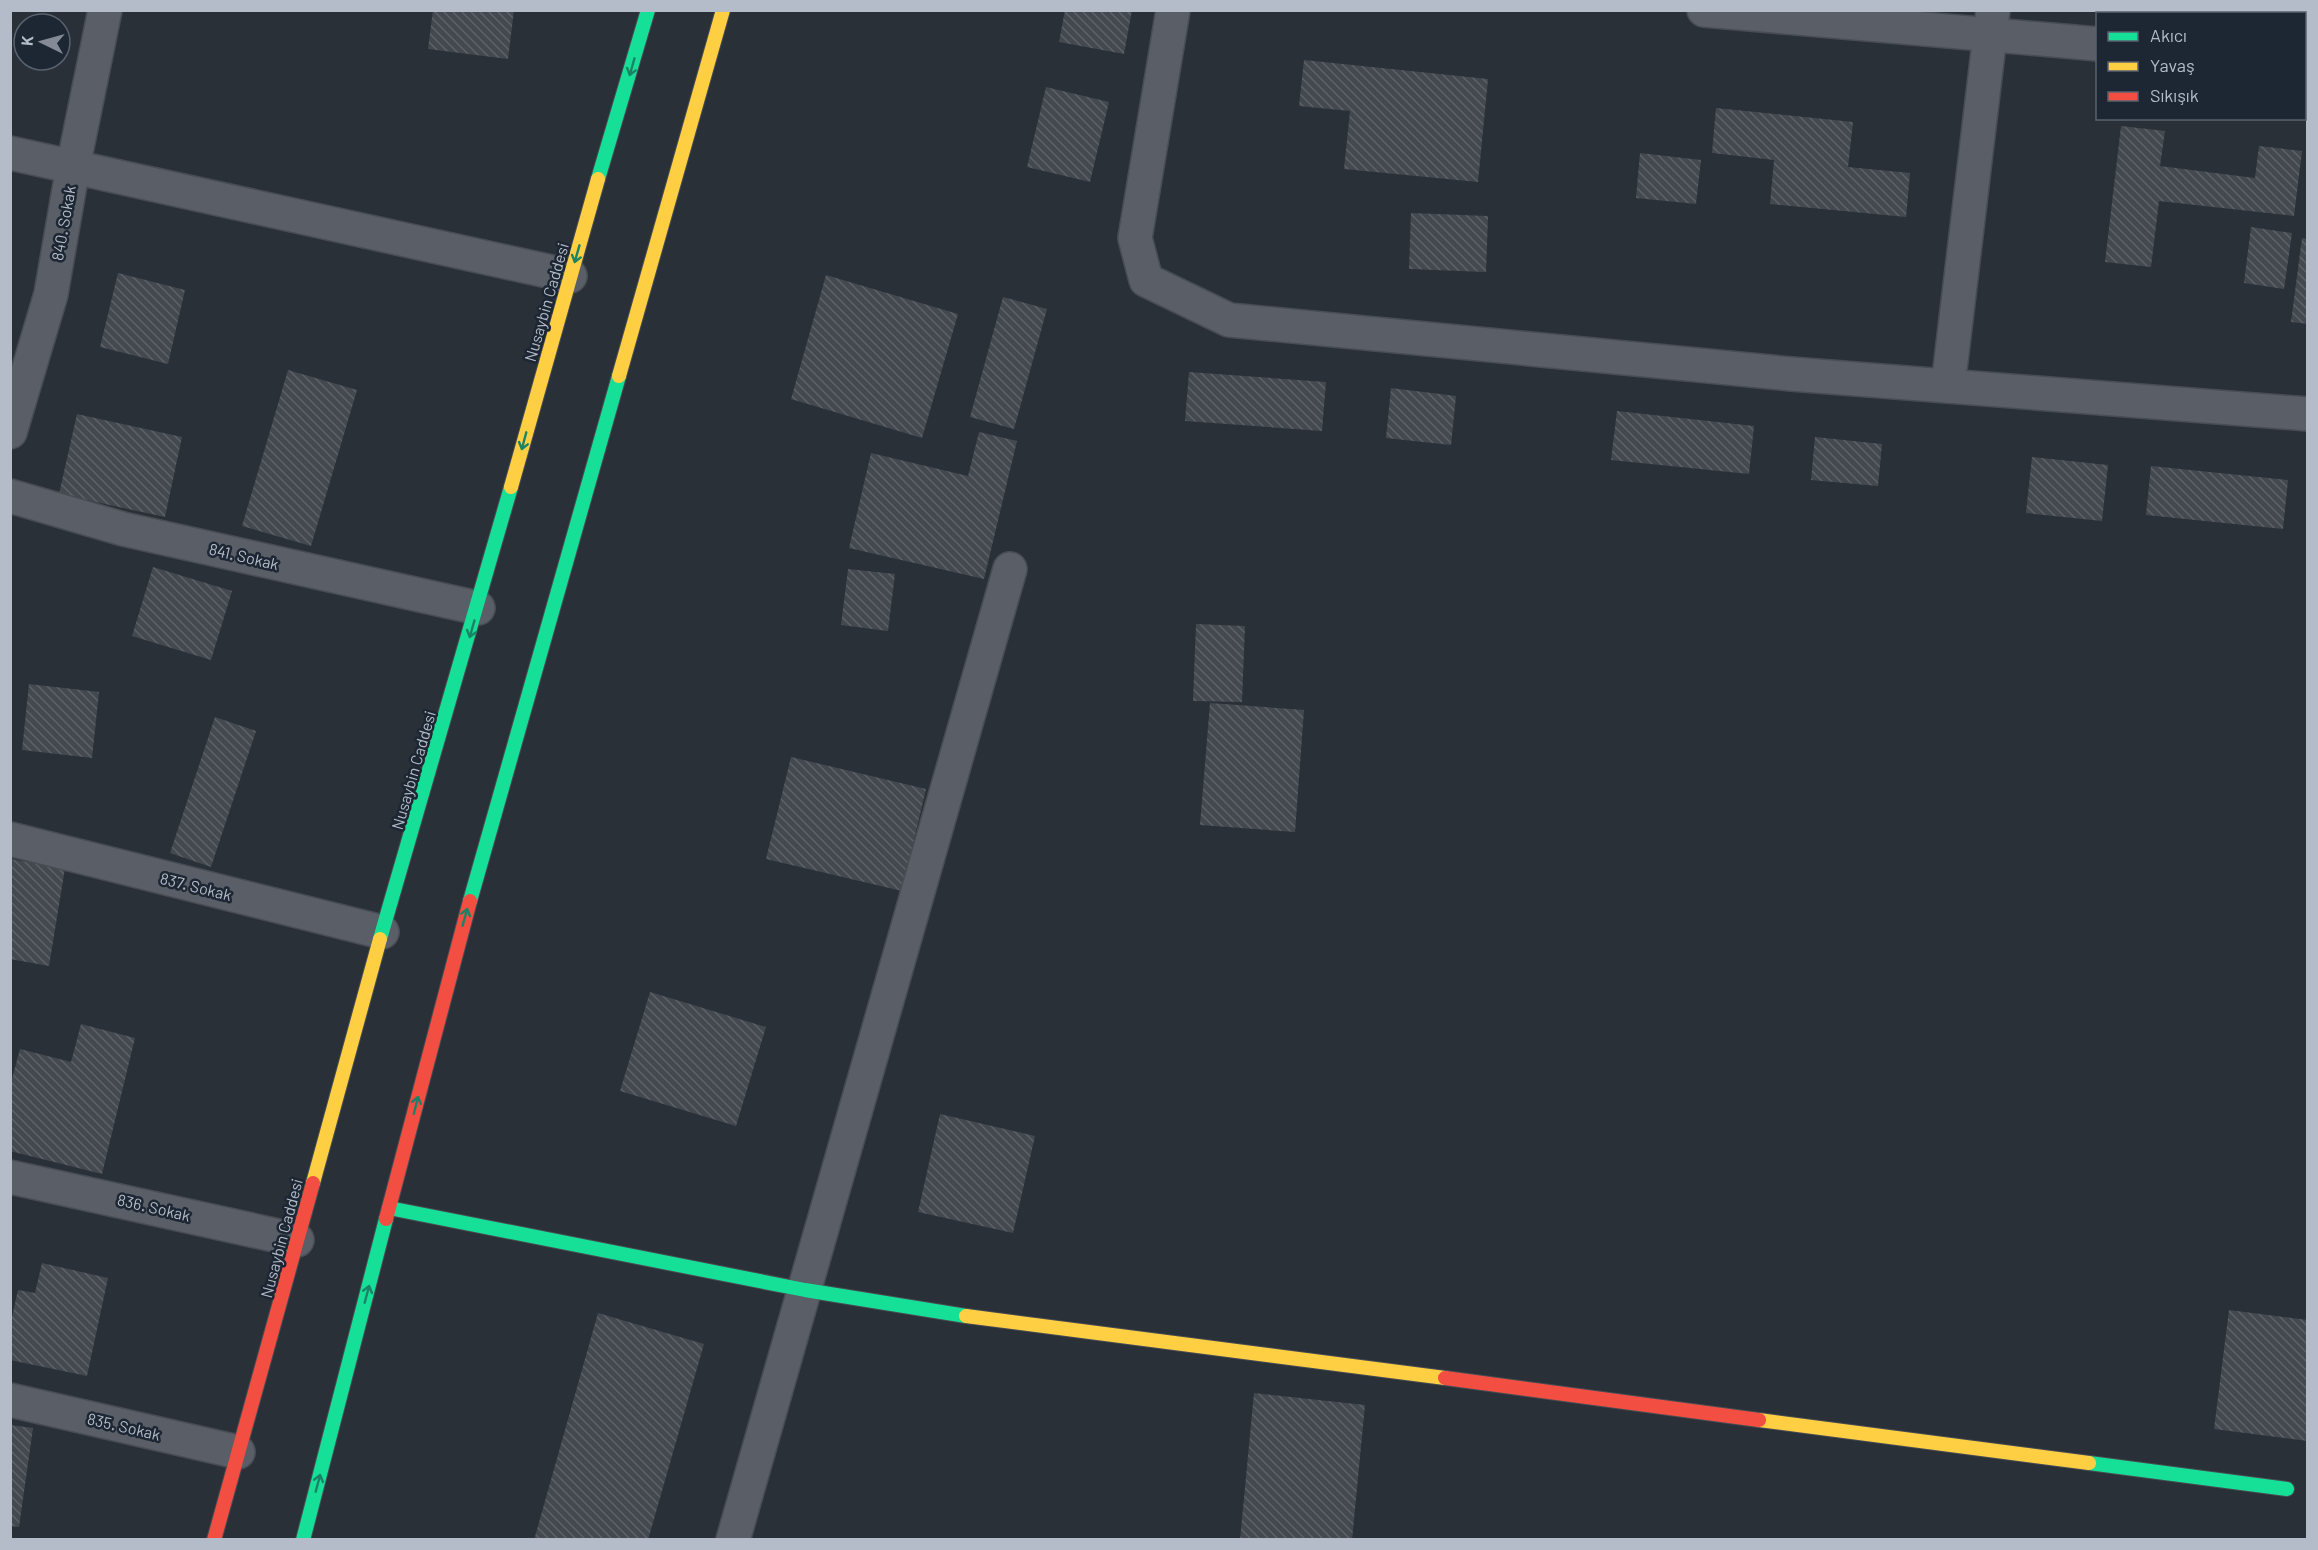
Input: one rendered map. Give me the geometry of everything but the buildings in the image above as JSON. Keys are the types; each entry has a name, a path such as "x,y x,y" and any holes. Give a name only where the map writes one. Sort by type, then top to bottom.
{"main road":[{"name":"Nusaybin Caddesi","path":"214,1539 382,932 478,608 570,276 648,10"},
{"path":"303,1539 458,945 723,10"},
{"path":"389,1208 805,1290 939,1312 2287,1489"},
{"path":"206,1539 238,1452"}],"street":[{"name":"840. Sokak","path":"10,432 51,294 73,167 105,10"},
{"path":"1173,10 1135,238 1146,280 1229,320 1791,374 2307,414"},
{"path":"1704,10 1991,23 2096,44"},
{"path":"1948,386 1991,23"},
{"path":"10,153 570,276"},
{"name":"841. Sokak","path":"10,496 123,529 478,608"},
{"path":"733,1539 1010,569"},
{"name":"837. Sokak","path":"10,839 382,932"},
{"name":"836. Sokak","path":"10,1176 297,1240"},
{"name":"835. Sokak","path":"10,1400 238,1452"}],"traffic: fast":[{"path":"598,179 648,10"},
{"path":"470,901 619,376"},
{"path":"380,939 511,487"},
{"path":"389,1208 805,1290 966,1316"},
{"path":"303,1540 386,1219"},
{"path":"2089,1463 2287,1489"}],"traffic: slow":[{"path":"619,376 723,10"},
{"path":"511,487 598,179"},
{"path":"313,1183 380,939"},
{"path":"966,1316 1445,1378"},
{"path":"1759,1420 2089,1463"}],"traffic: jam":[{"path":"386,1219 470,901"},
{"path":"214,1540 313,1183"},
{"path":"1445,1378 1759,1420"}]}
